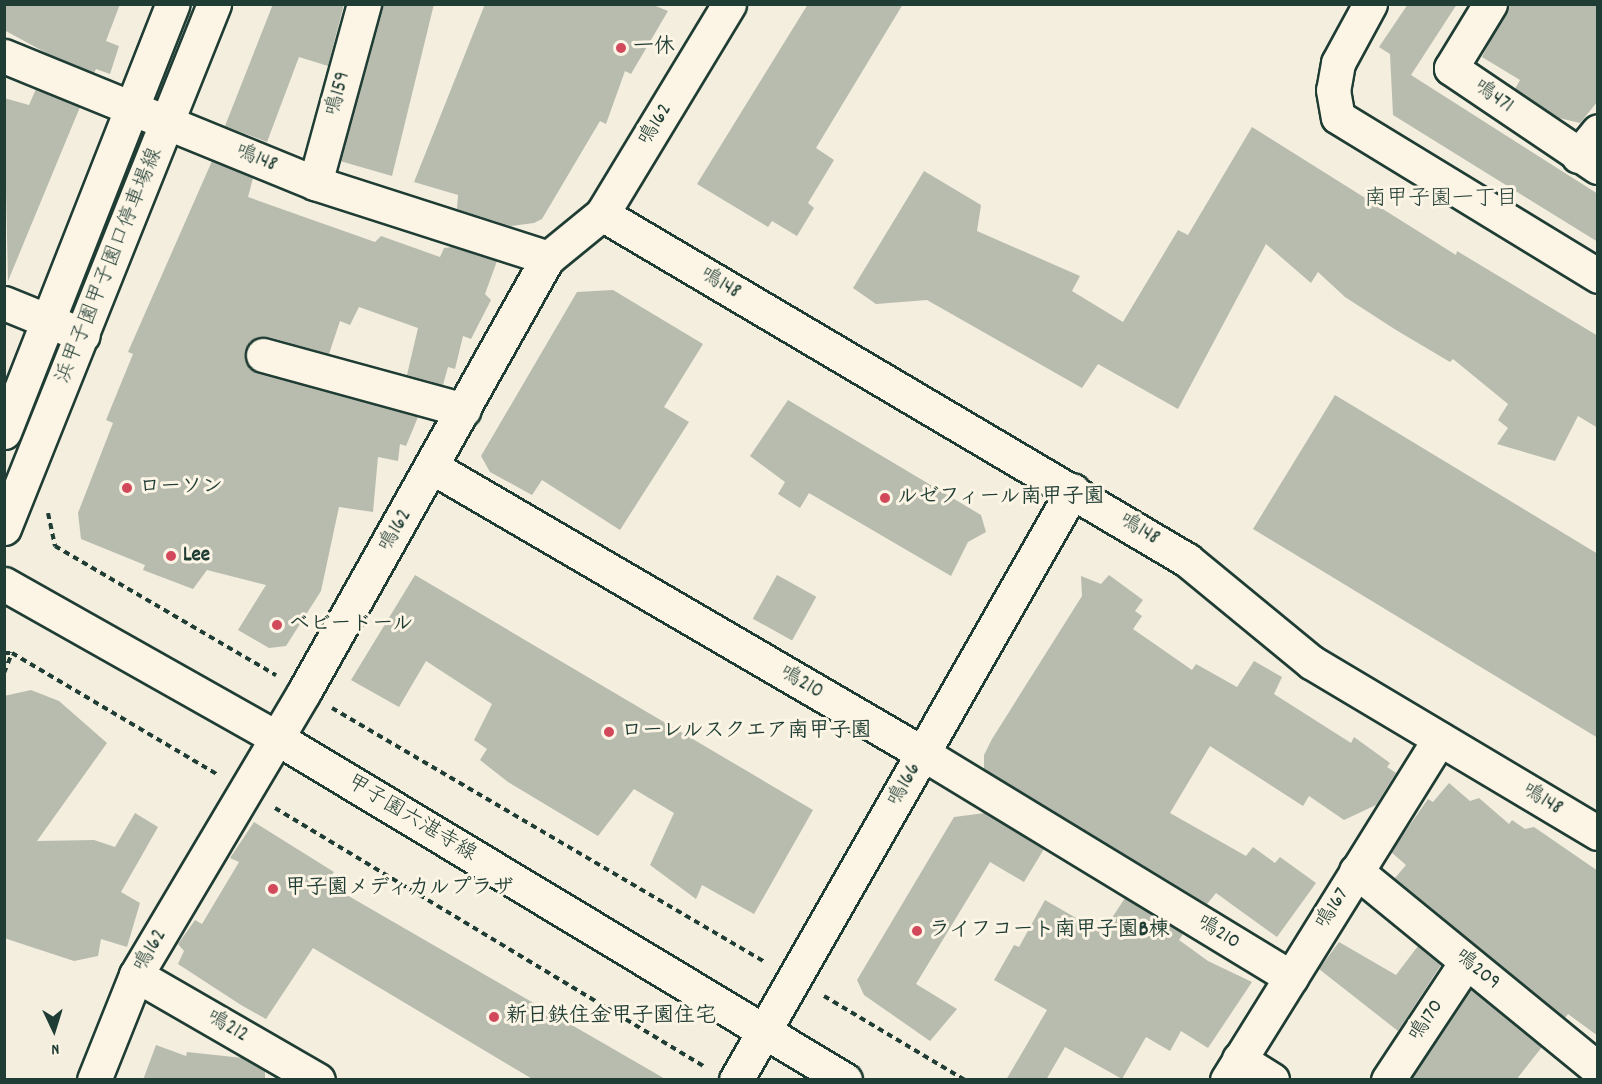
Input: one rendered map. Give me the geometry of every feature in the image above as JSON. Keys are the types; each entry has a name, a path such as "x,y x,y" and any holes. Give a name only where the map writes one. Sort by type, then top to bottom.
{"street":[{"name":"浜甲子園甲子園口停車場線","path":"4,432 173,4"},
{"name":"浜甲子園甲子園口停車場線","path":"4,528 214,4"},
{"name":"鳴159","path":"315,183 364,4"},
{"name":"鳴162","path":"94,1080 136,975 278,738 548,258 602,214 729,4"},
{"path":"1370,4 1338,63 1333,90 1338,117 1598,276"},
{"name":"鳴471","path":"1490,4 1451,68 1591,151"},
{"name":"鳴148","path":"4,56 315,183 548,258"},
{"name":"鳴148","path":"602,214 1073,490 1187,560 1311,662 1598,833"},
{"path":"4,303 82,335"},
{"path":"263,355 464,410"},
{"name":"鳴210","path":"432,467 922,753 1291,977"},
{"name":"鳴166","path":"723,1075 764,1032 1073,490"},
{"name":"甲子園六湛寺線","path":"4,584 278,738 845,1080"},
{"name":"鳴167","path":"1233,1070 1439,739"},
{"name":"鳴209","path":"1356,871 1598,1069"},
{"name":"鳴170","path":"1388,1080 1466,962"},
{"name":"鳴212","path":"136,975 318,1080"},
{"path":"1233,1070 1272,1080"}],"path":[{"path":"23,481 44,490 55,546 965,1080"},
{"path":"4,653 12,653 723,1075"},
{"path":"4,673 12,653"}],"building":[{"path":"4,4 120,4 106,41 119,46 110,74 96,69 94,73 50,55 4,30"},
{"path":"273,4 344,4 328,66 299,57 267,142 225,126"},
{"path":"382,4 434,4 392,176 340,161"},
{"path":"485,4 651,4 668,11 631,74 625,71 606,124 600,121 542,219 534,223 511,226 457,209 458,195 414,182"},
{"path":"808,4 903,4 816,148 834,160 808,203 814,208 797,236 772,221 768,227 697,184"},
{"path":"1408,4 1457,4 1411,75 1598,194 1598,242 1393,115 1390,54 1379,47"},
{"path":"1509,4 1598,4 1598,101 1580,123 1559,118 1515,89 1520,80 1482,57"},
{"path":"36,89 80,107 8,281 4,98 29,105"},
{"path":"1252,127 1456,255 1457,251 1598,336 1598,428 1578,416 1555,461 1497,444 1508,428 1498,420 1508,404 1453,359 1450,362 1396,330 1345,297 1318,272 1311,283 1266,244 1178,409 1098,364 1082,388 927,300 876,304 853,288 924,171 981,205 977,231 1080,276 1072,291 1123,322 1178,230 1188,235"},
{"path":"212,161 253,178 248,197 375,242 381,236 440,257 444,248 452,247 497,261 485,294 491,300 471,339 463,336 455,369 448,367 443,385 407,375 418,328 359,307 350,325 340,321 329,354 268,337 249,342 245,359 258,373 418,417 406,446 400,444 398,461 378,457 373,512 339,507 321,591 286,646 269,648 238,630 266,585 207,570 193,589 143,570 145,565 81,539 78,513 113,423 106,420 133,354 128,352"},
{"path":"613,290 703,344 664,407 689,422 620,530 542,480 532,495 490,472 481,456 577,292"},
{"path":"1335,395 1598,554 1598,738 1253,529"},
{"name":"ルゼフィール南甲子園","path":"788,400 981,515 986,532 968,542 951,576 809,493 800,508 778,494 785,482 750,456"},
{"name":"ローレルスクエア南甲子園","path":"415,575 813,810 754,914 702,885 696,899 650,865 674,813 634,789 598,836 508,782 480,760 487,749 474,740 492,704 426,661 399,707 351,680"},
{"path":"777,575 816,597 792,641 753,619"},
{"path":"1109,575 1143,600 1135,611 1142,616 1133,629 1192,670 1196,664 1237,687 1254,661 1282,677 1274,694 1351,743 1354,737 1390,763 1387,767 1396,773 1376,805 1344,820 1309,796 1303,806 1210,746 1170,813 1246,856 1253,847 1275,863 1280,857 1316,883 1277,937 1216,893 1207,904 984,769 984,755 992,739 1082,596 1081,576 1101,584"},
{"path":"31,690 59,701 107,743 37,841 94,840 115,847 135,813 158,827 121,892 140,903 127,947 101,939 98,956 74,961 4,938 4,696"},
{"path":"1449,783 1470,801 1479,798 1509,824 1512,820 1525,829 1534,827 1598,871 1598,1036 1568,1014 1565,1018 1395,878 1406,865 1391,852 1428,799 1433,802"},
{"name":"ライフコート南甲子園B棟","path":"985,813 1044,849 1024,882 990,862 916,984 957,1009 930,1041 864,995 857,980 954,817"},
{"path":"254,822 334,872 326,883 667,1080 534,1080 313,948 266,1019 241,1005 178,964 184,951 178,944 195,920 202,924 239,862 230,858"},
{"path":"1125,898 1183,934 1179,940 1208,961 1252,982 1208,1048 1181,1031 1170,1051 1146,1037 1122,1079 1065,1047 1046,1080 1006,1080 1047,1010 994,980 1014,945 1019,947 1045,900 1102,933"},
{"path":"1339,942 1396,975 1418,946 1441,965 1398,1031 1319,969"},
{"path":"1471,989 1542,1047 1516,1080 1411,1080"},
{"path":"156,1045 186,1056 187,1052 243,1058 265,1071 265,1080 143,1080"}],"place":[{"name":"一休","path":"621,48"},
{"name":"ローソン","path":"127,488"},
{"name":"ルゼフィール南甲子園","path":"885,498"},
{"name":"Lee","path":"171,556"},
{"name":"ベビードール","path":"277,625"},
{"name":"ローレルスクエア南甲子園","path":"609,732"},
{"name":"甲子園メディカルプラザ","path":"273,889"},
{"name":"ライフコート南甲子園B棟","path":"917,931"},
{"name":"新日鉄住金甲子園住宅","path":"494,1017"}],"district":[{"name":"南甲子園一丁目","path":"1441,200"}]}
